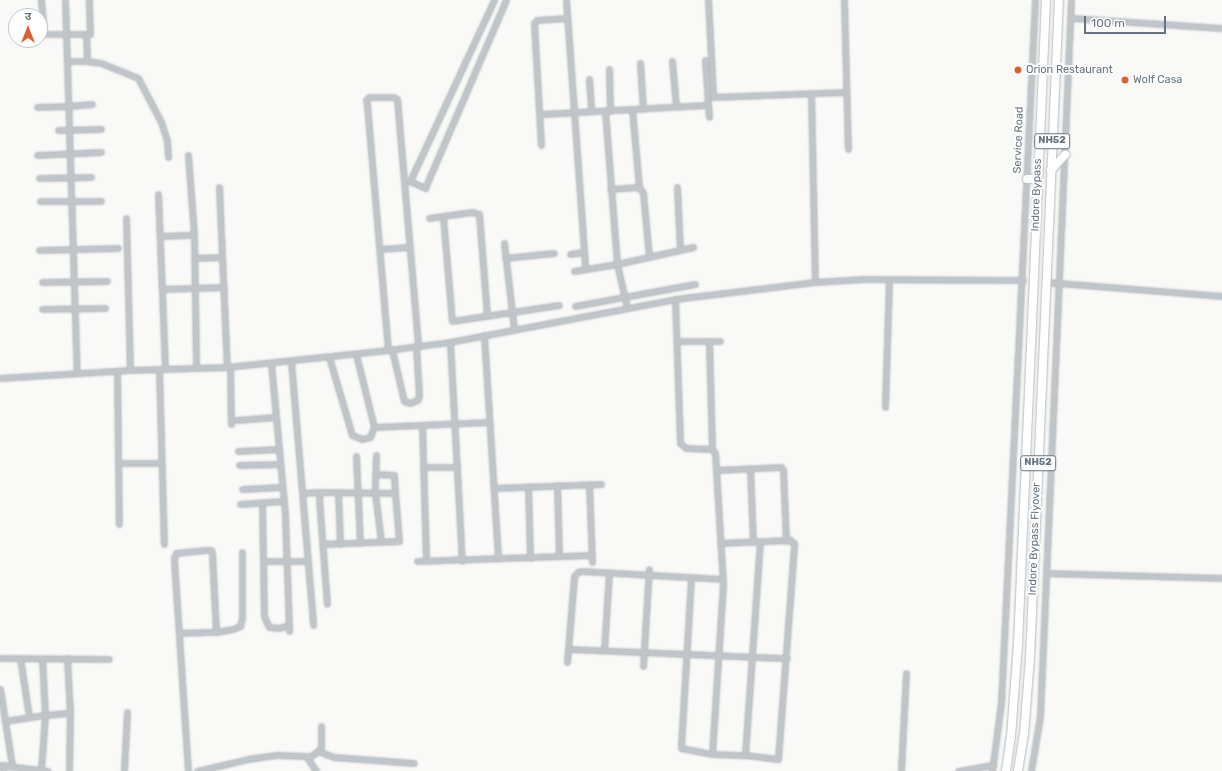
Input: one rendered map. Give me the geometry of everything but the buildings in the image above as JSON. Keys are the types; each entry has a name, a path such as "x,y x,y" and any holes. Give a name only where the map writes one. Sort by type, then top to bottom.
{"highway":[{"name":"Indore Bypass","path":"1033,295 1046,0"},
{"name":"Indore Bypass","path":"1045,282 1059,0"},
{"path":"1051,170 1065,155"},
{"path":"1027,179 1038,179"},
{"name":"Indore Bypass Flyover","path":"1018,771 1024,734 1030,644 1045,282"},
{"name":"Indore Bypass Flyover","path":"1006,771 1011,737 1018,644 1033,295"}],"street":[{"path":"41,0 42,32 45,34 66,35 90,34 89,0"},
{"path":"65,0 78,373"},
{"path":"494,0 410,180 425,188 506,0"},
{"path":"566,0 585,268"},
{"path":"708,0 713,97 846,92"},
{"path":"844,0 848,149"},
{"name":"Service Road","path":"992,771 1001,703 1017,363 1023,280 1035,0"},
{"path":"1031,771 1040,716 1072,0"},
{"path":"541,145 534,24 537,20 567,18"},
{"path":"1071,18 1222,28"},
{"path":"86,34 87,61"},
{"path":"705,60 709,116"},
{"path":"68,61 101,63 138,78 161,122 167,141 168,157"},
{"path":"672,61 676,107"},
{"path":"640,63 643,109"},
{"path":"609,69 608,111 610,189 617,264 627,308"},
{"path":"589,79 591,111"},
{"path":"811,93 815,282"},
{"path":"369,97 393,97 397,99 409,247 417,346 419,396 417,400 410,403 404,401 390,350 366,100 369,97"},
{"path":"37,107 92,104"},
{"path":"540,114 708,105"},
{"path":"632,110 638,187 643,193 649,257"},
{"path":"58,130 101,129"},
{"path":"37,155 102,152"},
{"path":"188,155 194,235 196,368"},
{"path":"39,178 91,177"},
{"path":"219,187 231,424"},
{"path":"610,189 638,187"},
{"path":"677,187 680,250"},
{"path":"158,194 162,289 161,463 164,544"},
{"path":"40,201 101,201"},
{"path":"429,218 472,212 479,214 488,316"},
{"path":"443,217 452,321 559,305"},
{"path":"126,218 130,370"},
{"path":"160,236 194,235"},
{"path":"504,243 514,329"},
{"path":"380,249 409,247"},
{"path":"39,250 118,248"},
{"path":"574,270 617,264 693,248"},
{"path":"570,254 584,252"},
{"path":"505,258 554,253"},
{"path":"194,258 222,257"},
{"path":"885,407 889,280"},
{"path":"0,378 130,370 228,367 390,350 450,342 675,299 815,282 889,280 1023,280"},
{"path":"42,282 107,281"},
{"path":"1045,282 1222,296"},
{"path":"575,306 695,284"},
{"path":"162,289 224,287"},
{"path":"675,299 680,443 682,446 691,450 712,449"},
{"path":"42,309 105,308"},
{"path":"484,335 498,559"},
{"path":"677,341 720,341"},
{"path":"709,341 712,449 715,453 723,579 712,754"},
{"path":"450,342 462,561"},
{"path":"329,357 352,435 357,438 370,437 374,427 356,354"},
{"path":"291,360 303,493 312,625"},
{"path":"262,503 264,616 267,625 273,628 289,628 283,502 272,362"},
{"path":"117,371 119,524"},
{"path":"236,420 276,417"},
{"path":"374,427 454,422 489,422"},
{"path":"422,425 426,561"},
{"path":"238,451 279,449"},
{"path":"376,455 375,493 381,542"},
{"path":"356,456 360,543"},
{"path":"118,463 161,463"},
{"path":"239,465 280,464"},
{"path":"423,467 457,467"},
{"path":"716,470 781,467 783,470 786,541"},
{"path":"750,468 753,542"},
{"path":"322,544 399,542 394,475 376,474"},
{"path":"589,484 592,562"},
{"path":"494,488 601,484"},
{"path":"528,486 530,558"},
{"path":"557,486 559,556"},
{"path":"242,489 282,487"},
{"path":"320,492 322,544 327,604"},
{"path":"338,492 340,544"},
{"path":"303,493 395,493"},
{"path":"240,504 283,502"},
{"path":"691,578 680,746 683,749 712,754 745,755 778,759 794,544 793,541 720,543"},
{"path":"745,755 760,542"},
{"path":"188,771 174,555 176,553 211,550 216,632"},
{"path":"179,633 216,632 233,629 240,626 242,618 242,552"},
{"path":"417,561 462,561 592,555"},
{"path":"263,561 308,561"},
{"path":"643,666 649,569"},
{"path":"567,662 574,576 581,571 723,579"},
{"path":"604,650 609,572"},
{"path":"1046,573 1222,578"},
{"path":"568,649 786,658"},
{"path":"0,658 109,659"},
{"path":"20,658 29,716"},
{"path":"41,770 45,715 42,658"},
{"path":"67,658 70,713 69,771"},
{"path":"901,771 906,673"},
{"path":"0,689 12,766"},
{"path":"124,771 127,712"},
{"path":"5,721 29,716 70,713"},
{"path":"197,771 248,759 278,755 311,756 321,747 321,726"},
{"path":"318,751 334,756 414,763"},
{"path":"306,756 316,771"},
{"path":"3,771 2,765 48,771"},
{"path":"958,771 993,765"}],"place":[{"name":"Orion Restaurant","path":"1018,70"},
{"name":"Wolf Casa","path":"1125,80"}]}
